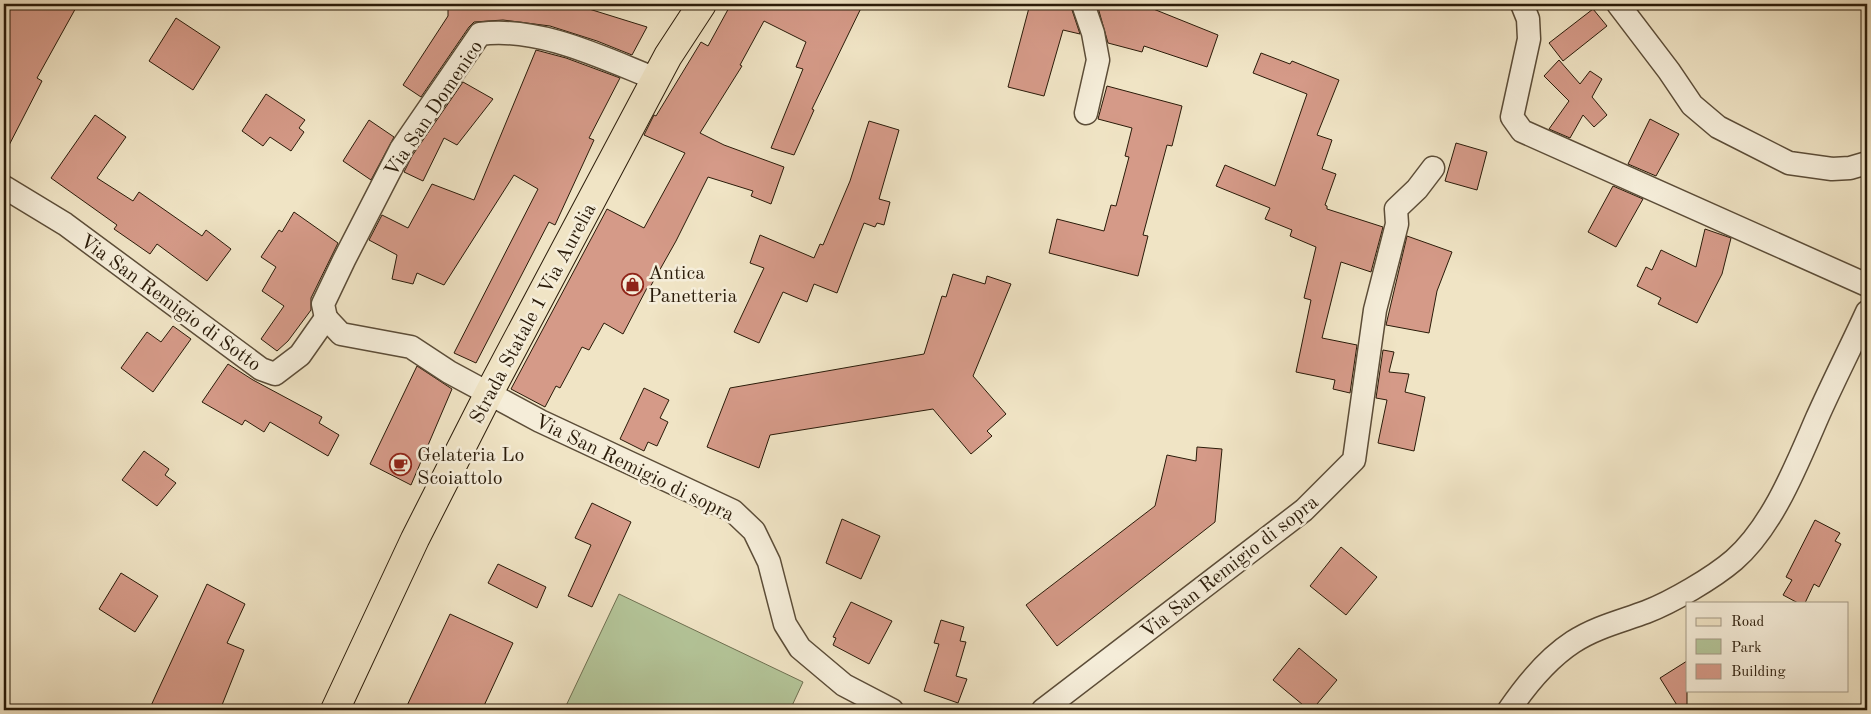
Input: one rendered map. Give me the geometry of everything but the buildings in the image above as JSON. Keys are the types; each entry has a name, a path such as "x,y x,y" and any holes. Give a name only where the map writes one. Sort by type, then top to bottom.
{"main road":[{"name":"Strada Statale 1 Via Aurelia","path":"335,710 415,539 489,393 668,56 702,4"}],"street":[{"path":"1083,4 1093,33 1098,60 1086,113"},
{"path":"1522,4 1528,19 1530,39 1512,117 1522,131 1867,286"},
{"path":"1618,4 1669,71 1692,105 1718,127 1789,164 1832,169 1850,168 1867,163"},
{"name":"Via San Domenico","path":"326,318 323,304 352,243 401,149 480,34 524,34 569,46 656,79"},
{"name":"Via San Remigio di sopra","path":"1043,710 1304,510 1354,460 1375,310 1398,224 1396,209 1417,189 1433,168"},
{"name":"Via San Remigio di Sotto","path":"4,187 65,224 260,369 275,374 300,355 326,318"},
{"path":"1509,710 1543,666 1572,642 1595,630 1648,611 1700,584 1734,560 1756,535 1786,490 1867,312"},
{"path":"326,318 341,334 411,347 449,372 489,393"},
{"name":"Via San Remigio di sopra","path":"489,393 546,424 733,511 754,530 769,562 786,624 800,648 844,685 892,710"}],"green space":[{"path":"619,594 803,682 790,710 564,710"}],"place":[{"name":"Antica Panetteria","path":"632,284"},
{"name":"Gelateria Lo Scoiattolo","path":"401,465"}]}
